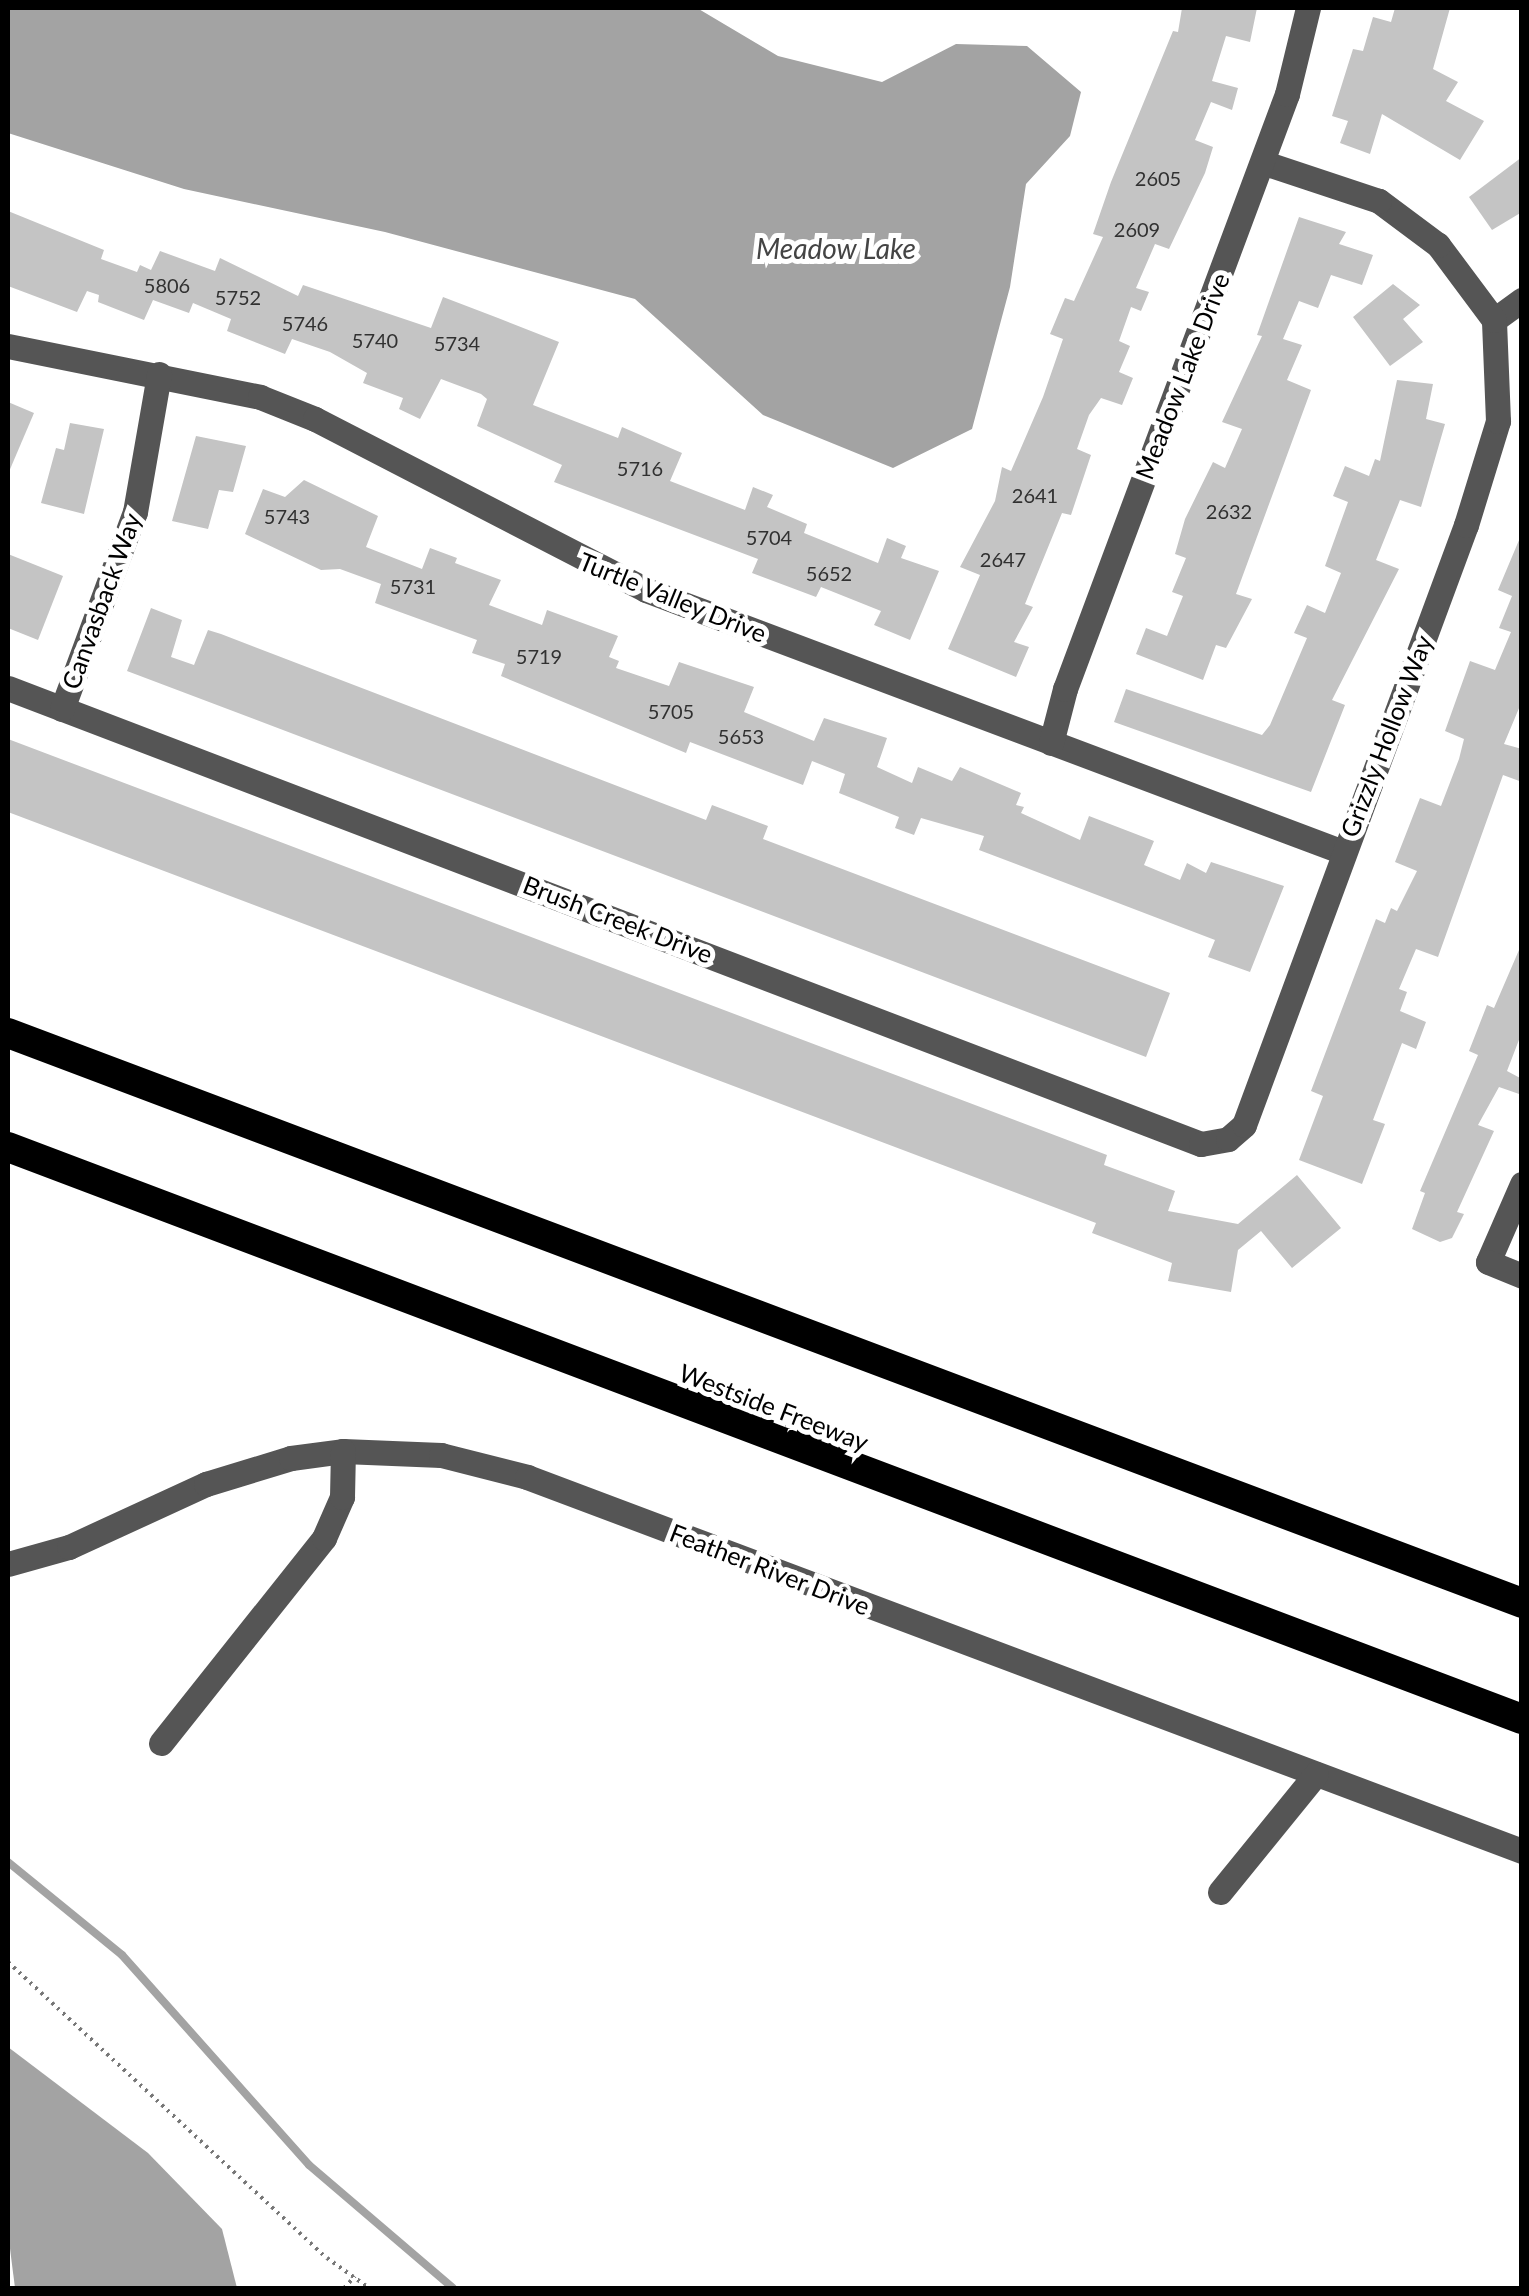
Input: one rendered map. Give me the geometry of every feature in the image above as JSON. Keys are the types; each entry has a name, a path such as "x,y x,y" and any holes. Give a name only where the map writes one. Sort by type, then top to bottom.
{"highway":[{"path":"8,1033 1522,1603"},
{"name":"Westside Freeway","path":"8,1146 1522,1719"}],"street":[{"name":"Meadow Lake Drive","path":"1051,743 1065,689 1262,162 1308,8"},
{"path":"1262,162 1313,174 1401,214 1455,264 1494,320 1522,300"},
{"name":"Grizzly Hollow Way","path":"1228,1140 1244,1126 1492,450 1499,386 1494,320"},
{"name":"Turtle Valley Drive","path":"8,346 260,397 316,419 598,569 1343,852"},
{"name":"Canvasback Way","path":"62,709 135,512 159,374"},
{"name":"Brush Creek Drive","path":"8,688 1201,1144 1228,1140"},
{"path":"1522,1184 1488,1262 1522,1276"},
{"path":"161,1744 324,1538 342,1496 343,1451"},
{"name":"Feather River Drive","path":"8,1564 69,1546 244,1470 343,1451 441,1455 527,1477 1522,1851"},
{"path":"1220,1892 1316,1774"}],"path":[{"path":"8,1962 328,2258 369,2288"},
{"path":"344,2288 355,2276"}],"water":[{"name":"Meadow Lake","path":"8,8 697,8 778,56 882,82 956,44 1027,46 1081,92 1070,136 1026,184 1010,287 972,429 893,468 763,415 635,299 385,232 184,189 8,133"},
{"path":"8,2047 148,2153 222,2229 237,2288 15,2288 8,2233"}],"building":[{"path":"1182,8 1257,8 1250,42 1226,36 1212,81 1238,88 1232,110 1211,102 1195,140 1213,147 1205,173 1169,249 1155,244 1136,288 1149,292 1141,311 1131,307 1119,341 1130,346 1119,372 1133,378 1122,405 1101,398 1089,415 1077,449 1091,455 1071,515 1062,513 1025,604 1033,607 1014,642 1029,647 1016,677 948,649 980,575 960,567 995,501 1002,467 1011,471 1043,397 1063,339 1050,334 1065,298 1074,301 1103,237 1093,234 1173,31 1178,32"},
{"path":"1395,8 1450,8 1433,69 1458,82 1446,101 1484,121 1460,160 1382,114 1370,154 1340,143 1348,121 1332,116 1353,49 1363,51 1373,17 1391,22"},
{"path":"1522,157 1522,212 1492,230 1469,197"},
{"path":"8,211 104,250 101,259 137,272 140,265 151,270 160,251 215,271 220,258 298,296 303,285 431,328 443,297 559,342 533,405 618,438 622,427 682,453 670,481 745,510 753,487 773,495 767,507 807,524 804,533 878,563 887,538 906,546 901,558 939,571 910,640 874,625 881,611 821,587 816,597 752,573 758,559 554,482 562,465 477,426 487,399 481,394 441,379 420,419 399,409 403,398 363,383 367,373 330,352 292,339 285,354 227,331 231,319 193,303 189,313 153,300 144,320 98,302 99,295 87,291 77,312 8,286"},
{"path":"1299,217 1346,232 1339,244 1373,255 1362,285 1331,275 1318,308 1299,301 1283,339 1302,345 1287,380 1311,390 1236,594 1252,599 1226,648 1216,645 1203,680 1136,654 1146,628 1167,636 1183,596 1172,592 1186,558 1175,554 1185,519 1213,462 1225,468 1242,429 1222,422 1262,336 1257,335"},
{"path":"1393,284 1420,305 1403,319 1423,342 1390,366 1353,317"},
{"path":"1397,380 1433,384 1426,419 1445,424 1421,507 1400,500 1376,560 1399,569 1332,700 1345,705 1311,792 1114,722 1126,689 1262,735 1270,725 1307,638 1294,633 1307,605 1325,613 1341,573 1325,566 1348,502 1333,496 1345,466 1369,476 1375,459 1380,461"},
{"path":"8,402 34,413 8,474"},
{"path":"70,423 104,429 84,514 41,503 56,448 64,450"},
{"path":"196,436 246,446 233,492 219,490 208,529 172,521"},
{"path":"304,480 378,516 366,547 422,569 430,548 457,558 455,563 501,580 489,605 542,625 547,610 618,636 609,657 619,661 616,668 669,686 679,662 754,687 744,712 814,741 824,718 887,738 877,767 912,783 918,767 952,781 960,767 1021,793 1016,805 1024,807 1021,813 1080,840 1089,816 1154,841 1144,865 1180,880 1187,863 1206,873 1211,862 1284,886 1250,972 1208,957 1215,940 979,850 984,836 921,818 914,835 895,828 899,817 839,793 845,774 812,761 803,785 690,742 686,753 501,676 505,664 472,653 477,640 375,603 381,584 340,569 321,570 245,534 263,489 285,497"},
{"path":"1522,533 1522,701 1504,744 1522,749 1522,782 1503,775 1438,957 1416,949 1399,989 1407,992 1400,1011 1426,1022 1416,1049 1402,1043 1373,1120 1385,1124 1362,1184 1299,1160 1323,1096 1311,1091 1376,919 1385,923 1391,908 1397,911 1417,871 1395,862 1420,798 1441,806 1459,759 1464,739 1445,731 1470,661 1495,670 1511,632 1499,628 1512,596 1498,590"},
{"path":"8,554 63,576 38,640 8,628"},
{"path":"151,608 182,620 171,657 194,665 208,630 221,634 706,820 712,805 768,826 763,839 1170,993 1146,1057 127,671"},
{"path":"8,739 1107,1155 1104,1165 1175,1191 1168,1211 1238,1224 1297,1175 1341,1228 1292,1268 1261,1231 1238,1250 1231,1292 1168,1281 1172,1263 1092,1233 1096,1223 8,812"},
{"path":"1522,943 1522,1032 1507,1071 1522,1079 1522,1095 1499,1087 1478,1125 1494,1131 1457,1212 1464,1214 1452,1238 1440,1242 1412,1229 1425,1193 1420,1191 1478,1055 1469,1051 1487,1005 1494,1008"}],"waterway":[{"path":"8,1862 122,1955 309,2165 453,2288"}]}
